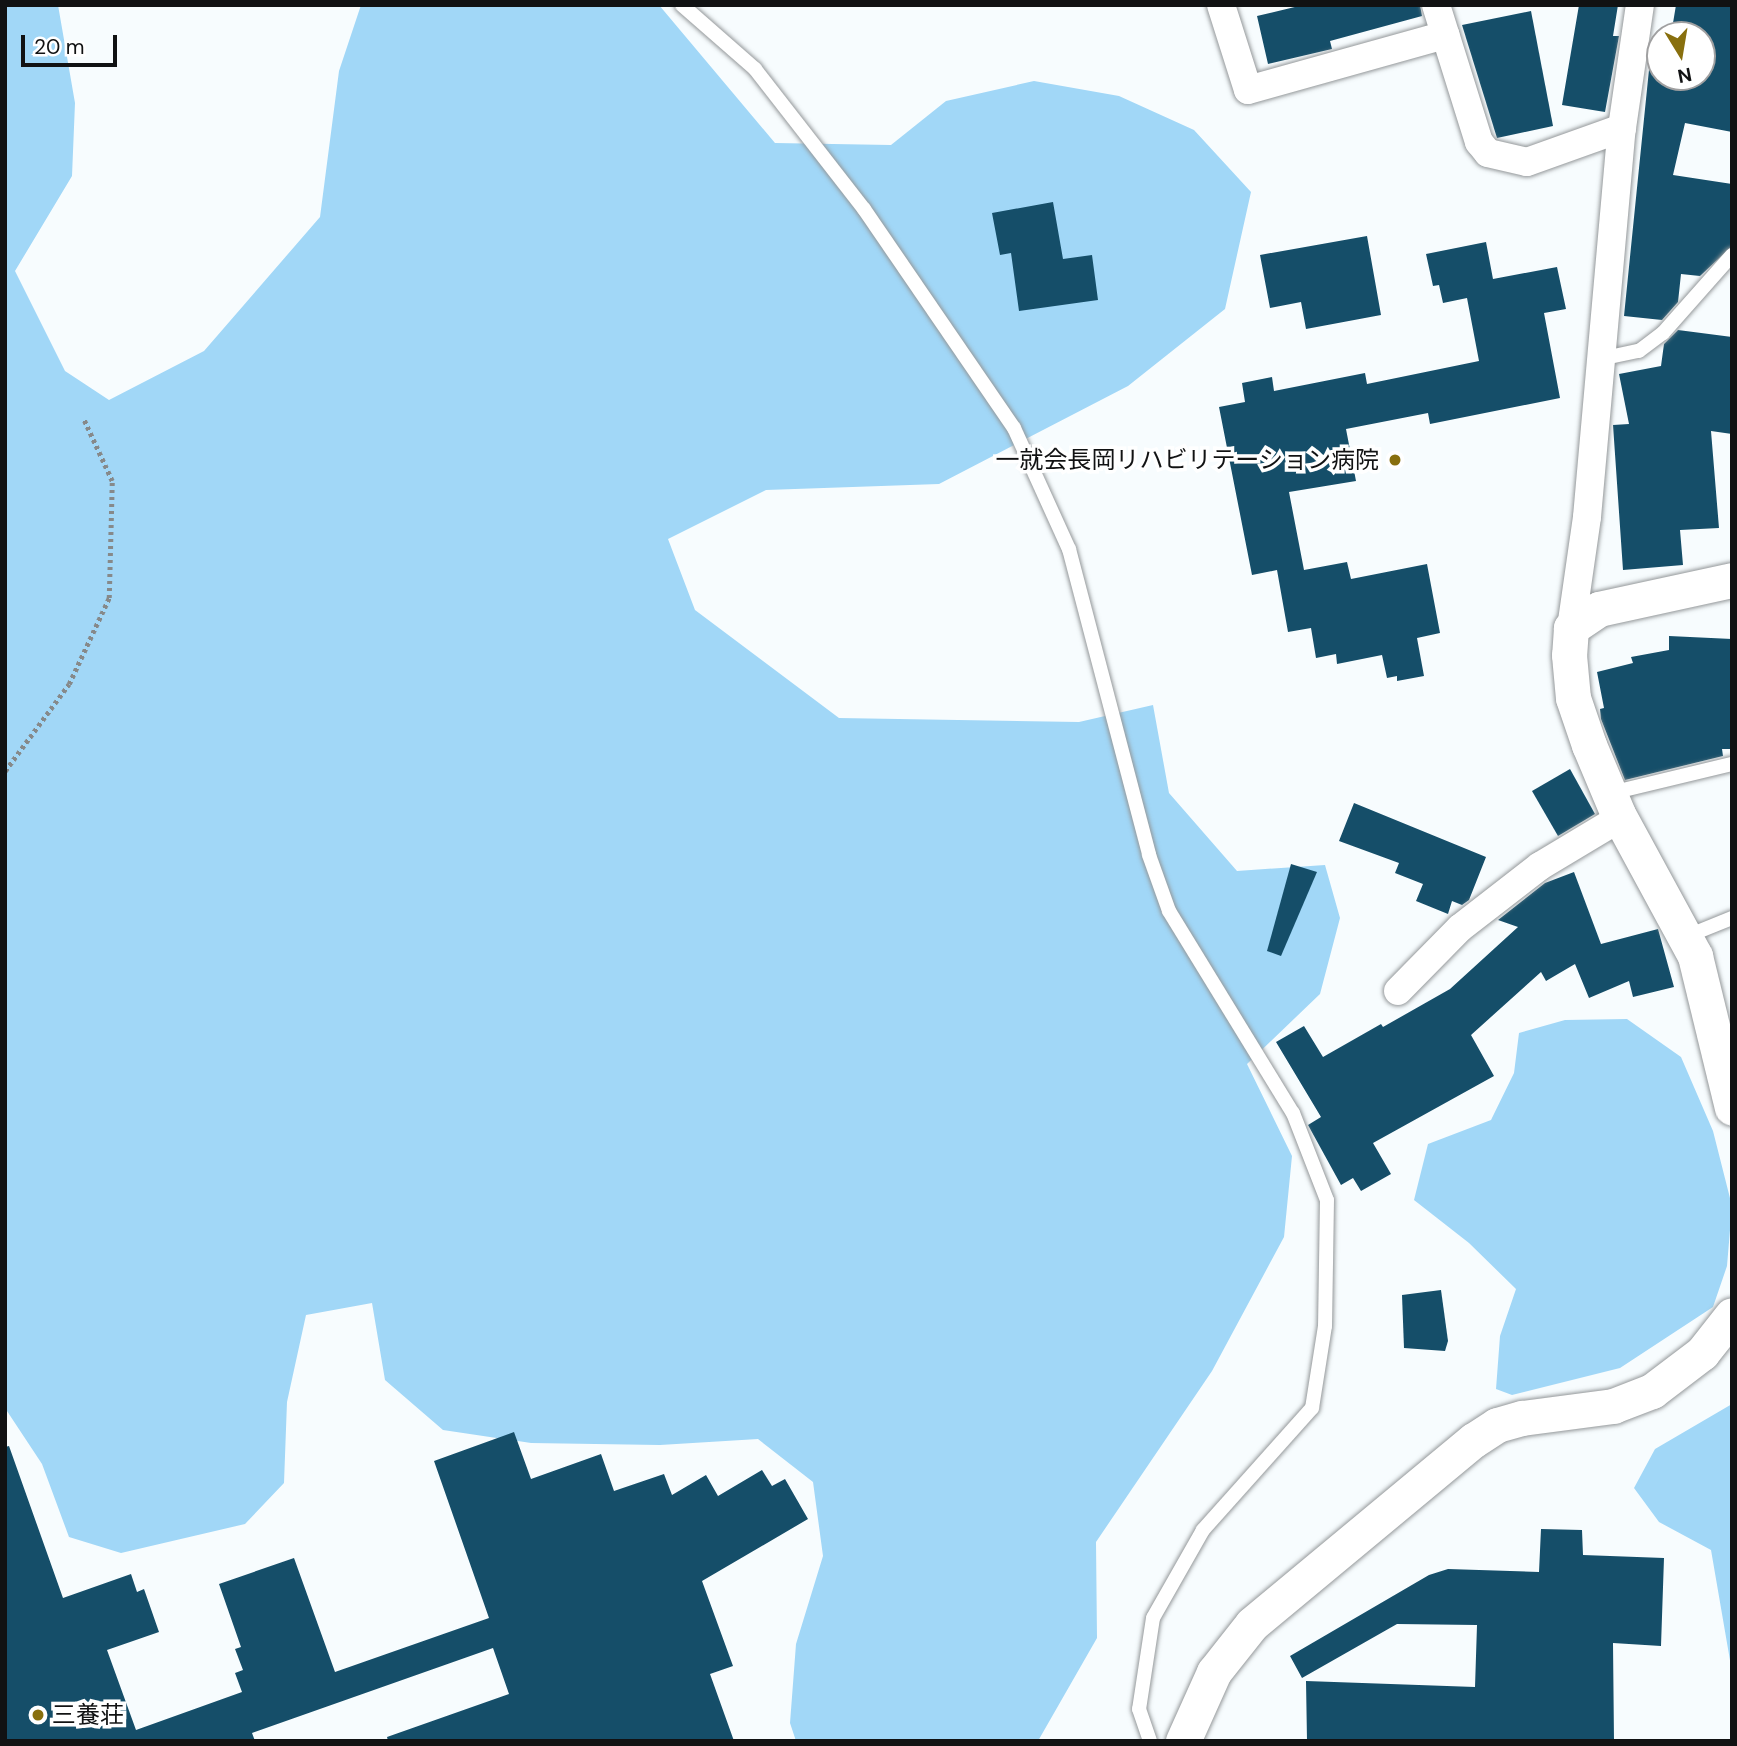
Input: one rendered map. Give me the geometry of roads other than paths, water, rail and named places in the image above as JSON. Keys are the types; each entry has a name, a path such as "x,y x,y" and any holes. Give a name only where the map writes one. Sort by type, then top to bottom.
{"street":[{"path":"1221,5 1248,90 1445,36"},
{"path":"1436,5 1479,142 1488,153 1527,162 1622,128"},
{"path":"1640,5 1622,128 1587,517 1571,628 1573,698 1615,806 1685,937 1703,978 1732,1108"},
{"path":"1571,628 1599,609 1732,580"},
{"path":"1398,991 1470,920 1615,806"},
{"path":"1183,1741 1214,1672 1252,1625 1474,1440 1497,1425 1522,1418 1613,1406 1652,1391 1702,1353 1732,1315"}],"lane":[{"path":"682,5 764,79 864,209 1014,428 1069,549 1149,855 1168,911 1293,1113 1327,1200 1325,1326 1312,1408 1203,1530 1153,1618 1139,1709 1150,1741"},
{"path":"1600,359 1639,351 1663,333 1732,255"},
{"path":"1615,806 1732,764"},
{"path":"1685,937 1732,918"}],"place":[{"name":"一就会長岡リハビリテーション病院","path":"1395,460"},
{"name":"三養荘","path":"38,1715"}]}
